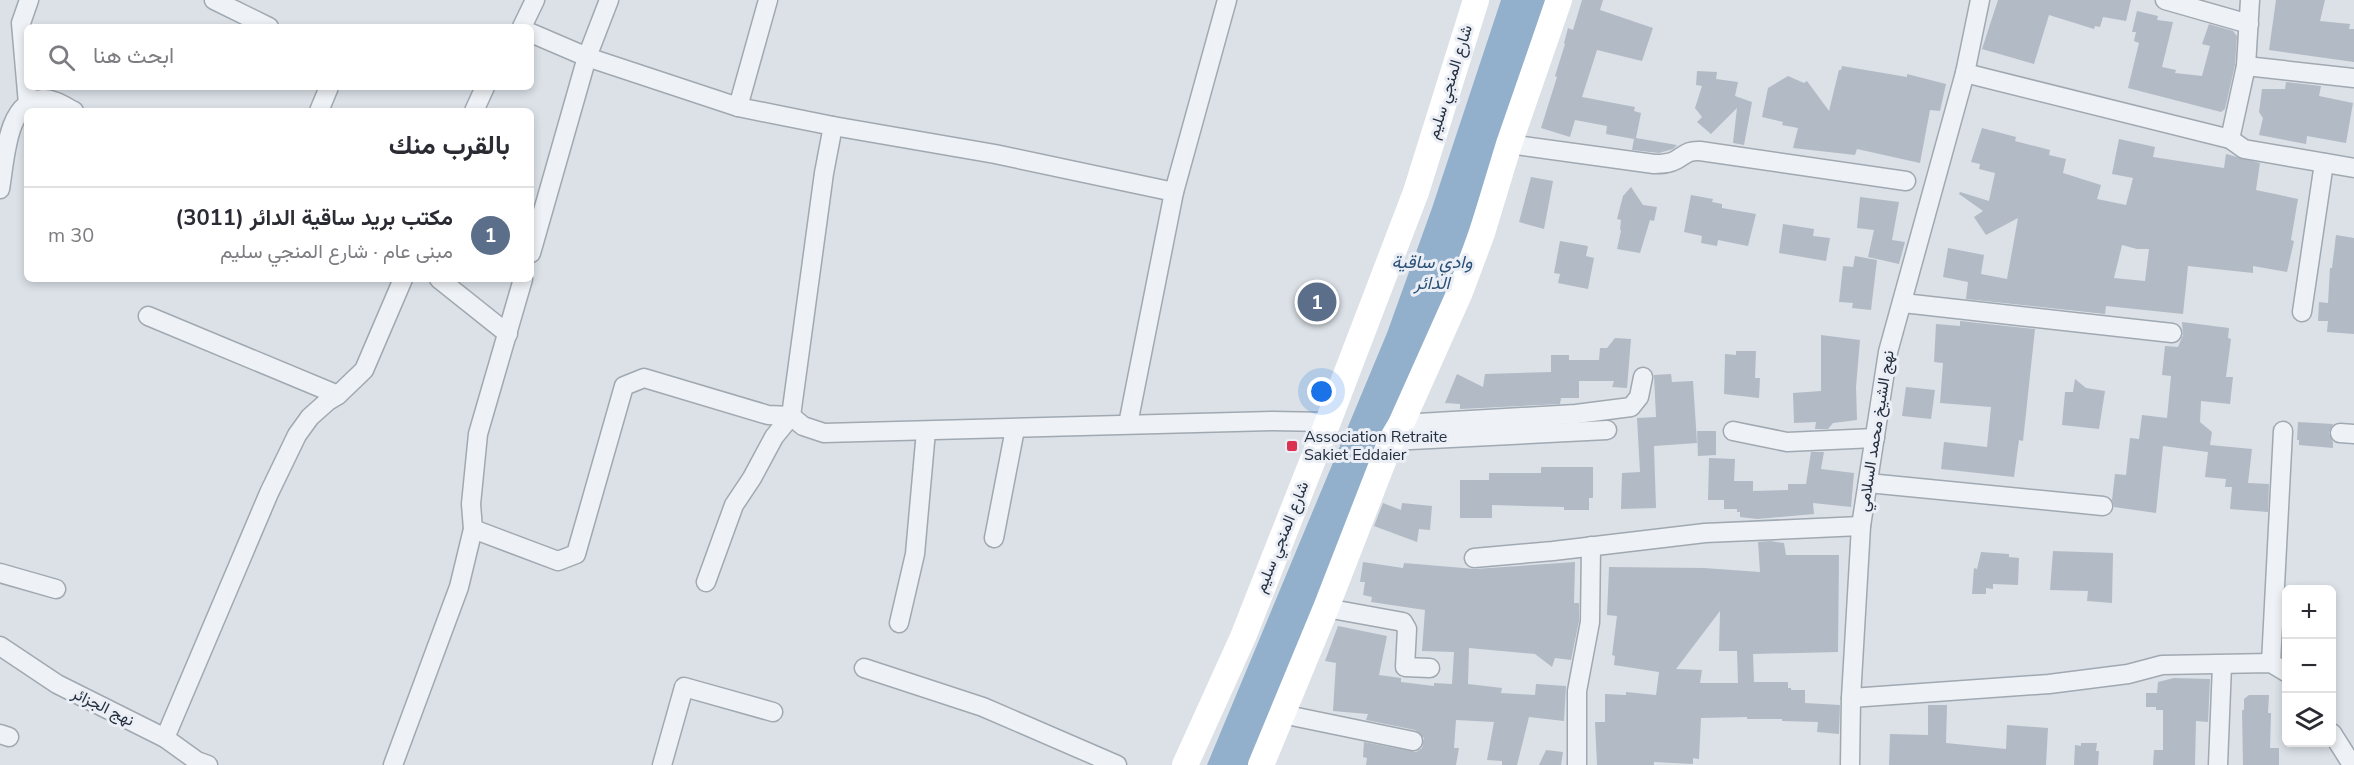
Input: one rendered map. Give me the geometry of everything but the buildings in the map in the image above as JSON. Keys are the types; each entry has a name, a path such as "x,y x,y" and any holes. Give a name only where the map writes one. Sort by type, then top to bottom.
{"main road":[{"name":"شارع المنجي سليم","path":"1185,765 1243,637 1416,192 1476,0"},
{"path":"1261,765 1396,433 1460,292 1482,233 1509,144 1559,0"}],"street":[{"path":"24,58 21,23 29,0"},
{"path":"214,0 263,24"},
{"path":"523,24 535,0"},
{"path":"534,242 587,57 609,0"},
{"path":"738,107 768,0"},
{"path":"1128,424 1174,192 1227,0"},
{"name":"نهج الشيخ محمد السلامي","path":"1850,765 1851,698 1861,526 1888,352 1965,73 1980,0"},
{"path":"2165,0 2249,24"},
{"path":"2230,139 2246,66 2250,0"},
{"path":"534,34 587,57 738,107 995,154 1174,192"},
{"path":"2246,66 2354,78"},
{"path":"1965,73 2230,139 2244,149 2354,168"},
{"path":"27,90 28,104"},
{"path":"320,108 328,90"},
{"path":"475,108 484,90"},
{"path":"0,189 13,123 18,112 28,104 42,99 68,108"},
{"path":"706,582 734,505 752,478 774,437 791,416 824,173 833,126"},
{"path":"1509,144 1654,164 1668,163 1684,153 1700,150 1906,181"},
{"path":"2302,312 2324,163"},
{"path":"165,738 269,493 297,435 310,417 364,370 401,282"},
{"path":"443,282 508,334"},
{"path":"393,765 459,587 473,529 471,504 478,434 523,282"},
{"path":"1903,303 2172,333"},
{"path":"148,316 338,395"},
{"path":"1396,433 1631,407 1639,397 1643,377"},
{"path":"473,529 558,561 576,554 624,386 644,378 768,415 791,416 803,426 824,433 1128,424 1328,422"},
{"path":"994,538 1016,429"},
{"path":"1396,433 1607,430"},
{"path":"899,623 915,554 926,431"},
{"path":"1733,431 1787,442 1875,438"},
{"path":"1851,698 2049,684 2128,674 2162,665 2222,664 2279,667 2283,431"},
{"path":"1868,483 2103,506"},
{"path":"1474,558 1705,533 1861,526"},
{"path":"1577,765 1577,691 1590,622 1591,546"},
{"path":"0,573 57,589"},
{"path":"1326,608 1403,622 1407,629 1405,667 1430,668"},
{"name":"نهج الجزائر","path":"0,646 57,684 165,738 200,764"},
{"path":"2218,765 2222,664"},
{"path":"864,668 953,696 1016,720 1117,765"},
{"path":"662,765 684,687 773,712"},
{"path":"1282,714 1413,741"},
{"path":"2336,740 2351,763"}],"water":[{"name":"وادي ساقية الدائر","path":"1501,0 1545,0 1453,278 1251,765 1207,765 1387,333 1432,208"}],"place":[{"name":"مكتب بريد ساقية الدائر (3011)","path":"1317,302"},
{"name":"Association Retraite Sakiet Eddaier","path":"1292,446"}]}
